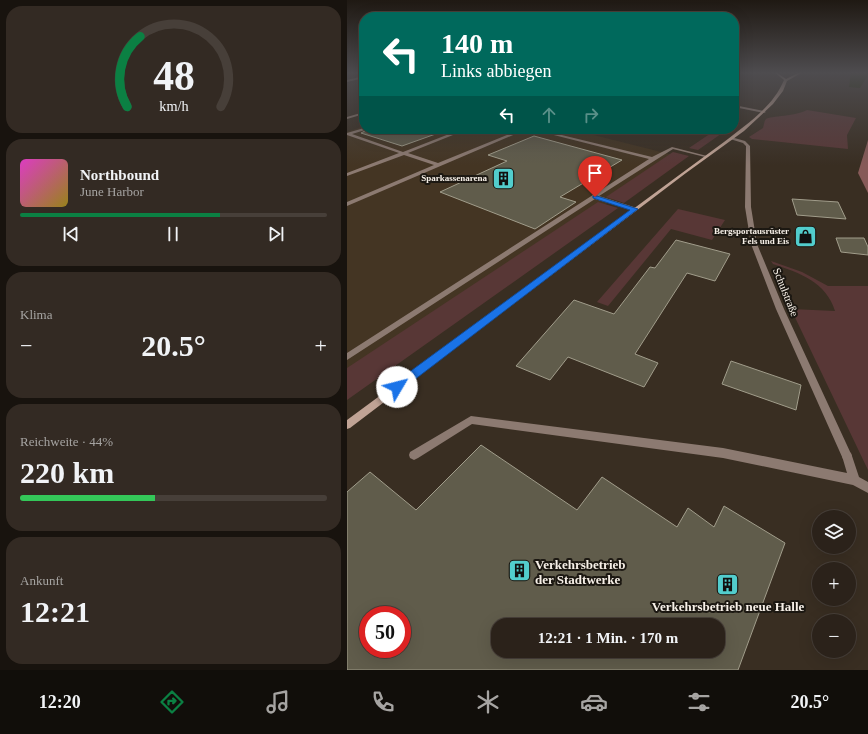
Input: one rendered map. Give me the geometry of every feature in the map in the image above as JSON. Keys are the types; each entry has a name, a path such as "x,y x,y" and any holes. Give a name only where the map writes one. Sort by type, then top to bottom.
{"main road":[{"path":"739,132 764,112 772,103"},
{"path":"347,425 736,134"}],"street":[{"path":"739,107 764,112"},
{"path":"347,118 359,114"},
{"path":"347,134 359,130"},
{"path":"347,134 438,166"},
{"path":"347,175 453,134"},
{"path":"347,204 513,134"},
{"path":"552,134 653,159"},
{"name":"Schulstraße","path":"731,138 744,142 748,146 748,207 754,244 780,309 847,456 855,480"},
{"path":"348,355 672,148 705,156"},
{"path":"595,197 635,209"},
{"path":"414,455 471,420 723,454 855,480 868,488"}],"shaded area":[{"path":"807,110 856,118 847,135 848,149 752,139 749,137 763,128 766,119 797,114"},
{"path":"359,128 359,134 590,134 677,156 347,380 347,132"},
{"path":"710,134 721,134 698,150 689,148"},
{"path":"868,140 868,193 858,173"},
{"path":"673,152 689,156 624,203 606,197"},
{"path":"598,202 618,208 347,400 347,368"},
{"path":"678,209 725,220 712,240 671,229 608,306 597,302"},
{"path":"771,261 802,272 828,286 868,286 868,470 791,309 835,311 831,301 819,286 811,280 793,271 773,264"}],"building":[{"path":"364,134 436,134 402,146"},
{"name":"Sparkassenarena","path":"534,136 622,160 560,197 576,202 535,229 440,192 507,161 488,155"},
{"path":"792,199 838,202 846,219 797,215"},
{"path":"836,238 864,238 868,247 868,255 841,252"},
{"path":"676,240 730,254 715,281 687,273 635,354 658,363 644,387 568,357 550,380 516,366 574,300 614,314 650,267 655,268"},
{"path":"731,361 801,385 796,410 722,384"},
{"name":"Verkehrsbetrieb der Stadtwerke","path":"481,445 577,510 602,477 677,527 688,508 714,527 724,506 785,543 738,670 347,670 347,492 370,472 416,510"}],"place":[{"name":"Sparkassenarena","path":"503,178"},
{"name":"Bergsportausrüster Fels und Eis","path":"805,236"},
{"name":"Verkehrsbetrieb der Stadtwerke","path":"519,571"},
{"name":"Verkehrsbetrieb neue Halle","path":"728,584"}],"route":[{"path":"397,387 635,209 595,197"}]}
